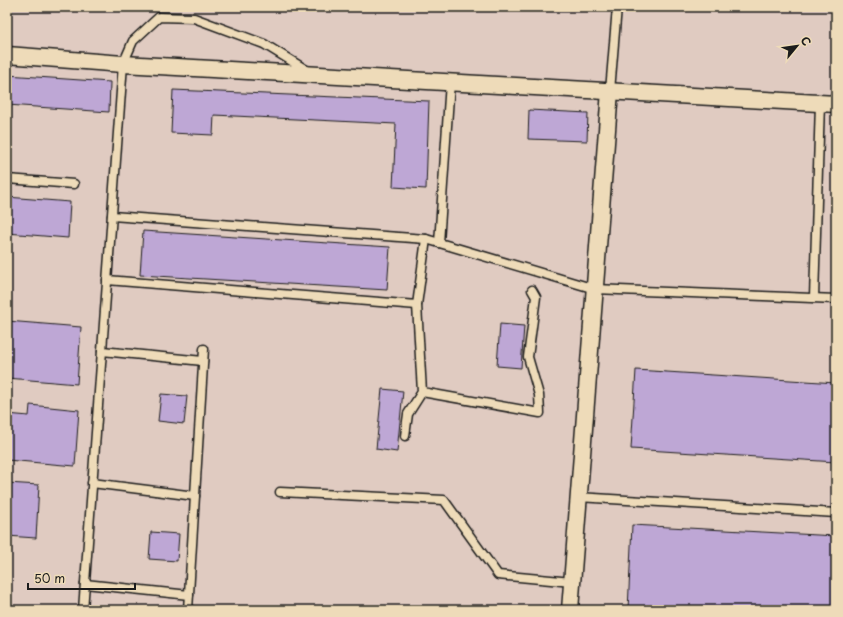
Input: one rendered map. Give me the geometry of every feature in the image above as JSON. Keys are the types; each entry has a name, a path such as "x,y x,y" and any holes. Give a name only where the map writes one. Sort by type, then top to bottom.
{"street":[{"path":"7,54 123,64 836,104"},
{"path":"570,610 610,91"}],"lane":[{"path":"610,91 617,7"},
{"path":"83,610 123,64 132,41 159,17 194,18 264,44 314,74"},
{"path":"440,243 450,82"},
{"path":"814,298 820,103"},
{"path":"7,179 74,184"},
{"path":"112,216 426,238 595,289 836,299"},
{"path":"405,436 408,414 422,392 417,305 426,238"},
{"path":"107,280 417,305"},
{"path":"422,392 540,413 539,395 528,357 536,297 532,290"},
{"path":"188,610 204,349"},
{"path":"102,351 203,361"},
{"path":"92,484 195,496"},
{"path":"280,492 444,500 498,575 572,582"},
{"path":"578,497 836,513"},
{"path":"85,584 189,595"}],"shaded area":[{"path":"7,7 836,7 836,610 7,610"}],"building":[{"path":"7,75 110,82 109,112 7,105"},
{"path":"173,90 429,101 426,189 393,187 396,124 214,115 213,135 171,133"},
{"path":"529,110 588,113 587,141 528,139"},
{"path":"7,197 70,202 68,238 7,233"},
{"path":"143,231 390,247 387,290 140,275"},
{"path":"7,321 81,327 77,384 7,378"},
{"path":"500,324 524,326 521,368 497,366"},
{"path":"636,370 836,383 836,462 631,449"},
{"path":"382,389 403,391 397,452 376,449"},
{"path":"161,394 187,396 184,424 158,421"},
{"path":"30,405 79,410 75,466 7,460 7,414 29,416"},
{"path":"7,483 39,485 36,538 7,536"},
{"path":"632,525 836,536 836,610 628,610"},
{"path":"151,532 179,534 177,561 149,559"}]}
